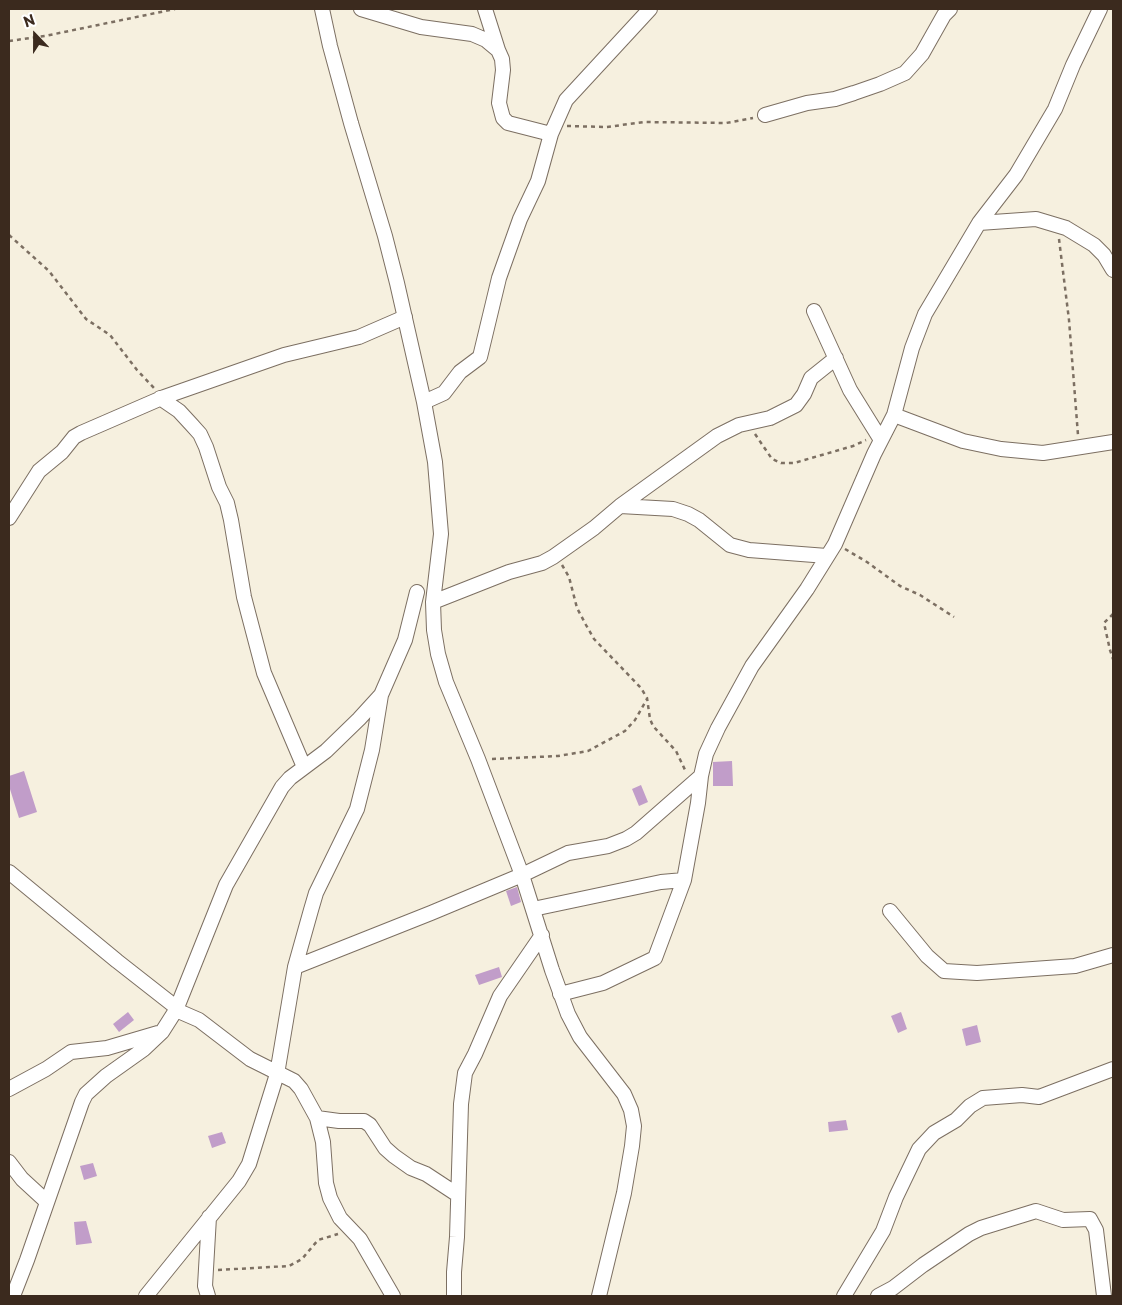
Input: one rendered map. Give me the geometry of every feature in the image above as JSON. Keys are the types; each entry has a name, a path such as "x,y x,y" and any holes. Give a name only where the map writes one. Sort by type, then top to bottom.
{"street":[{"path":"322,9 351,123 385,236 424,402 435,462 441,534 433,602 434,630 446,682 478,759 522,875 568,1014 580,1037 624,1094 634,1126 624,1193 599,1296"},
{"path":"362,9 420,27 472,34 486,40 498,50"},
{"path":"485,9 503,70 499,103 502,118 508,123 554,129"},
{"path":"424,402 444,393 460,372 480,357 499,278 520,219 538,181 554,129 566,100 650,9"},
{"path":"765,115 807,103 854,93 905,73 922,54 944,15 950,9"},
{"path":"560,994 603,983 655,958 684,880 697,811 696,779 718,728 752,666 807,589 835,544 879,437 894,414 916,333 925,314 979,223 1016,175 1055,109 1073,65 1100,9"},
{"path":"979,223 1036,219 1066,228 1094,245 1104,255 1113,270"},
{"path":"814,311 850,390 879,437"},
{"path":"9,518 39,471 62,452 74,437 162,398 284,355 358,337 405,318"},
{"path":"433,602 509,572 542,563 553,557 706,444 739,425 770,418 796,405 804,394 811,378 836,358"},
{"path":"162,398 192,424 200,434 206,448 219,488 227,503 244,597 264,673 304,767"},
{"path":"894,414 963,440 1001,449 1043,453 1113,442"},
{"path":"620,506 673,509 688,514 699,520 730,545 749,550 828,556"},
{"path":"146,1296 239,1181 249,1164 277,1074 295,967 316,893 358,809 372,750 381,695 405,640 417,592"},
{"path":"13,1296 86,1094 106,1076 144,1049 162,1032 176,1009 226,885 282,787 304,767 326,751 381,695"},
{"path":"295,967 522,875 568,853 608,846 626,839 636,833 696,779"},
{"path":"9,872 176,1009 199,1020 250,1059 294,1081 301,1089 316,1118 323,1142 326,1183 330,1198 340,1218 360,1239 393,1296"},
{"path":"533,909 661,882 684,880"},
{"path":"890,911 927,956 944,971 977,973 1075,966 1113,955"},
{"path":"454,1296 461,1104 464,1073 475,1054 500,996 542,935"},
{"path":"9,1089 46,1070 71,1052 107,1048 162,1032"},
{"path":"844,1296 883,1232 896,1197 919,1149 934,1132 956,1120 970,1106 983,1098 1022,1095 1039,1097 1113,1069"},
{"path":"316,1118 339,1121 364,1121 370,1125 385,1148 394,1156 411,1168 426,1174 458,1194"},
{"path":"9,1162 22,1179 46,1202"},
{"path":"878,1296 893,1288 969,1234 981,1228 1036,1211 1063,1220 1090,1219 1096,1230 1104,1296"},
{"path":"208,1296 205,1286 209,1217"}],"path":[{"path":"9,41 45,36 175,9"},
{"path":"554,129 608,127 644,122 726,123 765,115"},
{"path":"1057,225 1069,320 1078,448"},
{"path":"9,235 49,271 86,318 110,335 147,383 162,398"},
{"path":"746,424 755,433 772,460 781,463 794,463 879,437"},
{"path":"835,544 867,562 900,586 920,595 954,617"},
{"path":"553,557 562,565 569,577 577,608 594,639 641,688 647,698 653,726 676,751 696,779"},
{"path":"1113,614 1104,622 1113,659"},
{"path":"478,759 558,756 588,751 625,731 635,720 647,698"},
{"path":"207,1271 289,1266 302,1259 318,1240 352,1230"}],"building":[{"path":"732,761 733,786 713,786 713,762"},
{"path":"24,771 37,812 19,818 9,786 9,776"},
{"path":"641,785 648,802 639,806 632,789"},
{"path":"517,887 521,902 511,906 506,891"},
{"path":"499,967 502,977 479,985 475,975"},
{"path":"128,1012 134,1020 119,1032 113,1024"},
{"path":"901,1012 907,1029 898,1033 891,1016"},
{"path":"977,1025 981,1042 966,1046 962,1029"},
{"path":"846,1120 848,1130 829,1132 828,1122"},
{"path":"222,1132 226,1143 212,1148 208,1136"},
{"path":"93,1163 97,1176 84,1180 80,1166"},
{"path":"86,1221 92,1243 76,1245 74,1222"}]}
